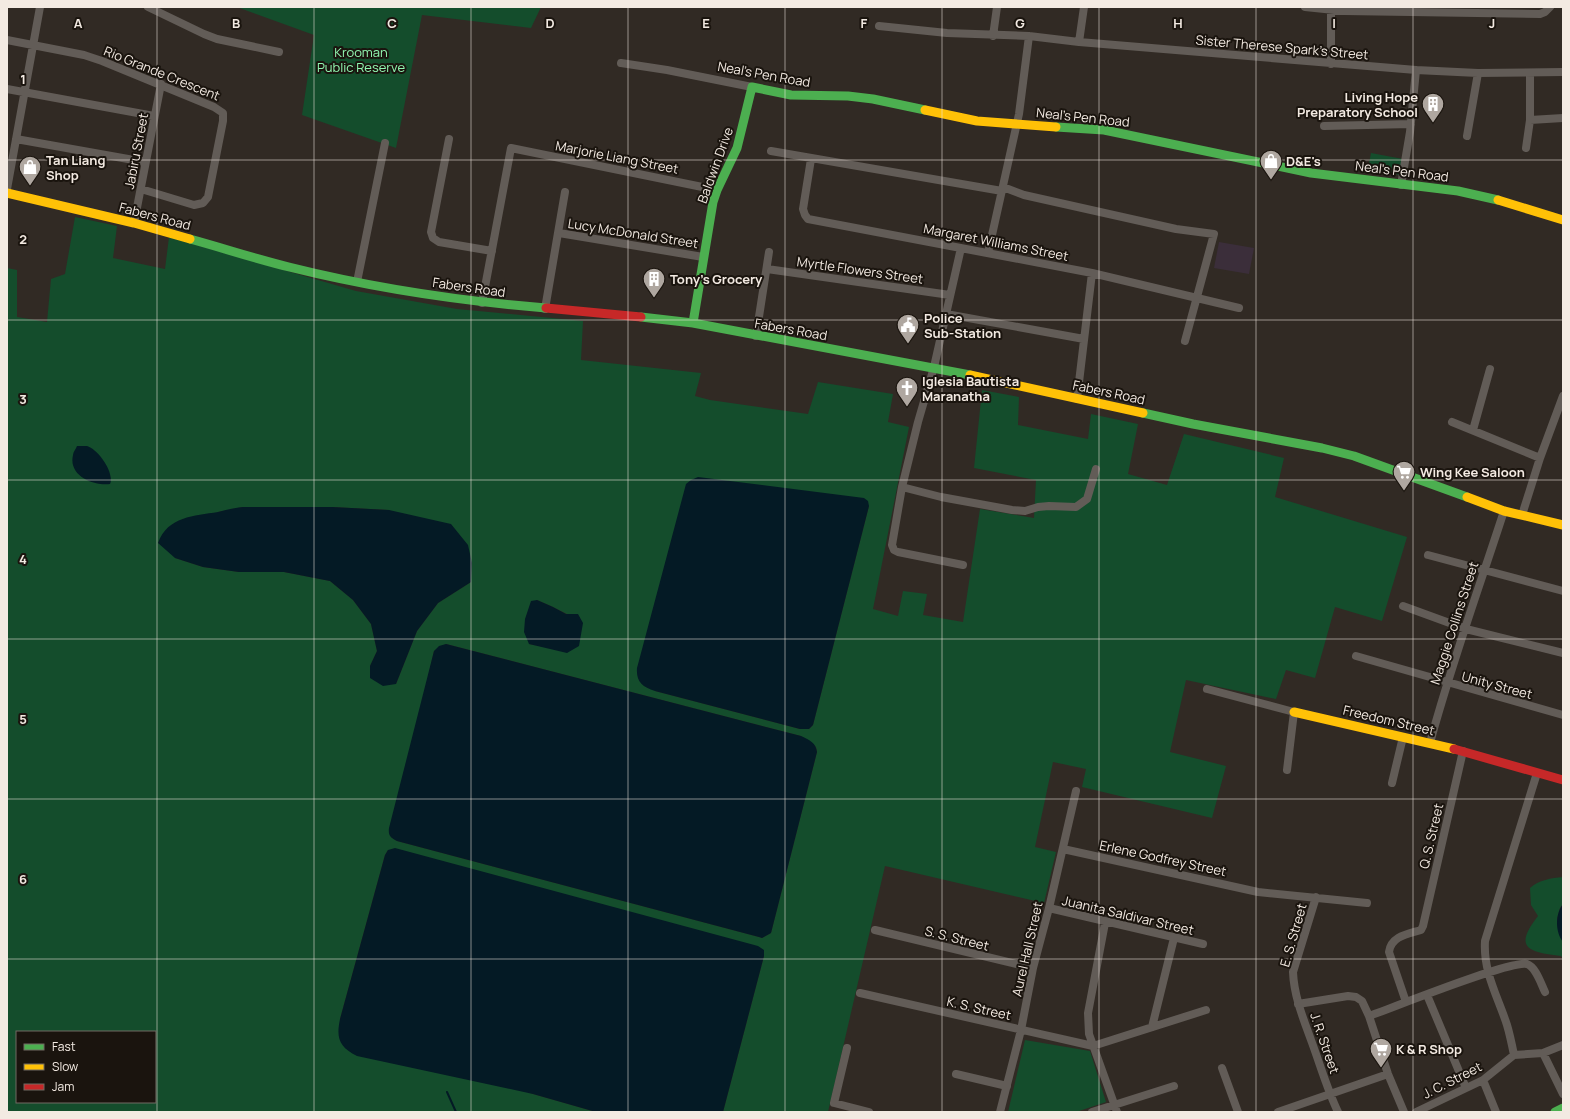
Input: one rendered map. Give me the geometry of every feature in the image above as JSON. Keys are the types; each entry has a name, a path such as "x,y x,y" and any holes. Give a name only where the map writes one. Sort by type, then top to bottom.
{"main road":[{"name":"Neal's Pen Road","path":"752,87 791,95 848,96 873,99 966,120 1104,130 1290,169 1401,185 1438,188 1472,194 1505,202 1563,220"},
{"name":"Baldwin Drive","path":"693,323 713,202 717,190 737,148 752,87"},
{"name":"Fabers Road","path":"7,193 134,223 289,267 357,282 482,303 657,318 693,323 756,336 934,367 1194,424 1322,448 1354,456 1384,466 1504,511 1563,525"},
{"name":"Freedom Street","path":"1294,712 1463,751 1563,780"},
{"path":"1555,1112 1563,1108"}],"street":[{"path":"7,189 10,154 16,139 40,7"},
{"path":"148,7 217,39 279,52"},
{"path":"993,36 997,7"},
{"path":"1079,42 1084,7"},
{"path":"1305,7 1331,11 1540,14 1550,8"},
{"path":"1331,11 1331,64"},
{"name":"Sister Therese Spark's Street","path":"879,26 947,33 993,36 1029,36 1079,42 1416,70 1478,73 1563,72"},
{"path":"988,253 1017,123 1029,36"},
{"name":"Rio Grande Crescent","path":"7,40 96,59 161,84 220,110 223,121 208,197 203,203 194,205 141,189"},
{"name":"Neal's Pen Road","path":"621,63 667,70 752,87"},
{"path":"1401,185 1411,124 1416,70"},
{"path":"1467,136 1478,73"},
{"path":"1526,148 1530,120 1530,73"},
{"name":"Jabiru Street","path":"134,223 161,84"},
{"path":"7,89 154,116"},
{"path":"1530,120 1563,118"},
{"path":"1324,126 1411,124"},
{"path":"16,139 145,162"},
{"path":"449,140 431,232 433,238 439,242 492,251 482,303"},
{"path":"357,282 386,143"},
{"name":"Marjorie Liang Street","path":"492,251 511,148 717,190"},
{"path":"771,152 1003,189 1176,229 1214,234 1186,341"},
{"name":"Margaret Williams Street","path":"811,159 803,209 808,219 1092,273 1239,308"},
{"path":"545,309 565,192"},
{"name":"Lucy McDonald Street","path":"559,233 703,257"},
{"path":"961,248 934,367 918,422 902,487 892,539 894,550 898,552 963,565"},
{"path":"756,336 769,252"},
{"name":"Myrtle Flowers Street","path":"767,269 950,295"},
{"path":"1078,399 1092,273"},
{"path":"946,314 1084,339"},
{"path":"1473,430 1490,369"},
{"path":"1522,515 1540,458 1563,396"},
{"path":"1452,422 1540,458"},
{"path":"902,487 941,497 1024,511 1038,507 1076,507 1087,499 1096,469"},
{"name":"Maggie Collins Street","path":"1430,743 1446,683 1466,629 1504,511"},
{"path":"1428,555 1563,591"},
{"path":"1403,606 1466,629 1563,653"},
{"name":"Unity Street","path":"1356,656 1446,683 1563,715"},
{"name":"Freedom Street","path":"1208,689 1294,712"},
{"path":"1287,770 1294,712"},
{"path":"1392,783 1403,737"},
{"name":"Q. S. Street","path":"1406,1002 1389,952 1389,946 1392,941 1421,930 1423,926 1463,751"},
{"path":"1537,773 1485,941 1484,951 1488,973 1507,1025 1514,1055 1543,1053 1563,1045"},
{"name":"Aurel Hall Street","path":"1000,1112 1021,1030 1033,968 1049,908 1076,791"},
{"name":"Erlene Godfrey Street","path":"1063,849 1258,892 1367,903"},
{"name":"E. S. Street","path":"1294,980 1293,972 1316,897"},
{"name":"Juanita Saldivar Street","path":"1049,908 1202,944"},
{"path":"1105,922 1088,1013 1089,1034 1115,1108"},
{"name":"S. S. Street","path":"875,930 1033,968"},
{"path":"1152,1027 1174,938"},
{"path":"1369,1016 1488,973 1519,964 1532,966 1545,992"},
{"name":"J. R. Street","path":"1294,980 1298,1004 1330,1094 1338,1112"},
{"name":"K. S. Street","path":"860,993 1093,1046"},
{"path":"1427,995 1466,1088"},
{"path":"1298,1004 1348,996 1356,997 1362,1001 1369,1016 1388,1074 1404,1112"},
{"path":"1093,1046 1206,1010"},
{"path":"847,1048 834,1103 869,1112"},
{"path":"1543,1053 1563,1094"},
{"name":"J. C. Street","path":"1416,1112 1483,1080 1514,1055"},
{"path":"1222,1068 1238,1112"},
{"path":"956,1074 1007,1086"},
{"path":"1278,1112 1388,1074"},
{"path":"1483,1080 1496,1112"},
{"path":"1092,1112 1115,1108 1174,1086"}],"shaded area":[{"path":"1219,242 1254,248 1249,274 1214,268"}],"green space":[{"name":"Krooman Public Reserve","path":"237,7 541,7 531,28 422,15 396,148 302,115 314,35"},
{"path":"1371,153 1403,159 1400,175 1368,169"},
{"path":"75,217 117,226 113,258 165,269 169,237 356,291 457,309 583,321 581,360 701,373 695,396 710,400 808,414 818,382 893,394 888,422 909,427 873,609 898,616 903,591 927,594 923,615 963,622 980,509 1034,518 1036,480 974,468 982,390 1019,397 1018,425 1088,439 1091,414 1138,424 1128,474 1167,485 1184,434 1284,458 1275,497 1407,537 1382,621 1335,607 1315,678 1286,670 1276,699 1186,680 1170,752 1226,766 1212,818 1082,787 1086,769 1053,762 1035,847 1056,852 1044,903 885,866 828,1112 723,1112 764,956 388,850 385,855 340,1019 533,1094 596,1112 7,1112 7,268 17,270 17,317 47,322 51,279 65,274","holes":["869,506 813,725 809,729 800,729 655,691","243,507 332,507 389,510 471,582 438,603 417,631 396,684 370,666 377,651 371,624 353,600 330,581 284,572 239,572 203,567 175,558 218,512","537,600 567,614 545,647 529,644","446,644 801,736 816,747 817,752 771,933 762,938 397,841 391,837 434,651"]},
{"path":"1563,877 1563,904 1560,908 1557,919 1558,929 1563,942 1563,959 1561,956 1541,953 1528,947 1526,936 1530,927 1538,916 1531,905 1530,888 1545,880"},
{"path":"1025,1040 1090,1051 1106,1102 1076,1112 1008,1112"}],"water":[{"path":"77,446 87,446 100,456 108,468 111,479 110,484 90,481 78,474 74,469 72,462 73,454"},
{"path":"698,477 864,498 868,501 869,506 813,725 809,729 800,729 655,691 643,686 639,680 637,668 686,484"},
{"path":"243,507 332,507 389,510 451,524 468,545 472,563 471,582 438,603 417,631 396,684 383,686 370,678 370,666 377,651 371,624 353,600 330,581 284,572 239,572 203,567 175,558 158,543 162,534 175,522 191,516"},
{"path":"537,600 566,614 578,614 583,623 579,646 567,653 529,644 524,632 525,619 531,601"},
{"path":"446,644 801,736 812,742 817,752 771,933 762,938 397,841 392,838 389,833 389,828 434,651 439,646"},
{"path":"395,848 758,946 764,950 764,956 723,1112 596,1112 533,1094 357,1056 346,1049 340,1041 338,1032 340,1019 385,855 388,850"},
{"path":"1563,904 1563,942 1558,933 1557,918"}],"waterway":[{"path":"447,1092 456,1112"}],"traffic: fast":[{"path":"693,323 713,202 717,190 737,148 752,87 791,95 848,96 873,99 925,110"},
{"path":"1056,127 1104,130 1311,173 1458,191 1498,200"},
{"path":"190,239 321,275 417,293 481,302 546,308"},
{"path":"641,317 693,323 970,375"},
{"path":"1143,413 1193,424 1322,448 1354,456 1467,497"},
{"path":"1555,1112 1563,1108"}],"traffic: slow":[{"path":"925,110 977,121 1056,127"},
{"path":"7,193 134,223 190,239"},
{"path":"1498,200 1563,220"},
{"path":"970,375 1143,413"},
{"path":"1467,497 1504,511 1563,525"},
{"path":"1294,712 1454,749"}],"traffic: jam":[{"path":"546,308 641,317"},
{"path":"1454,749 1563,780"}],"place":[{"name":"Living Hope Preparatory School","path":"1433,124"},
{"name":"D&E's","path":"1271,180"},
{"name":"Tan Liang Shop","path":"30,186"},
{"name":"Tony's Grocery","path":"654,298"},
{"name":"Police Sub-Station","path":"908,344"},
{"name":"Iglesia Bautista Maranatha","path":"907,408"},
{"name":"Wing Kee Saloon","path":"1404,492"},
{"name":"K & R Shop","path":"1381,1068"}]}
